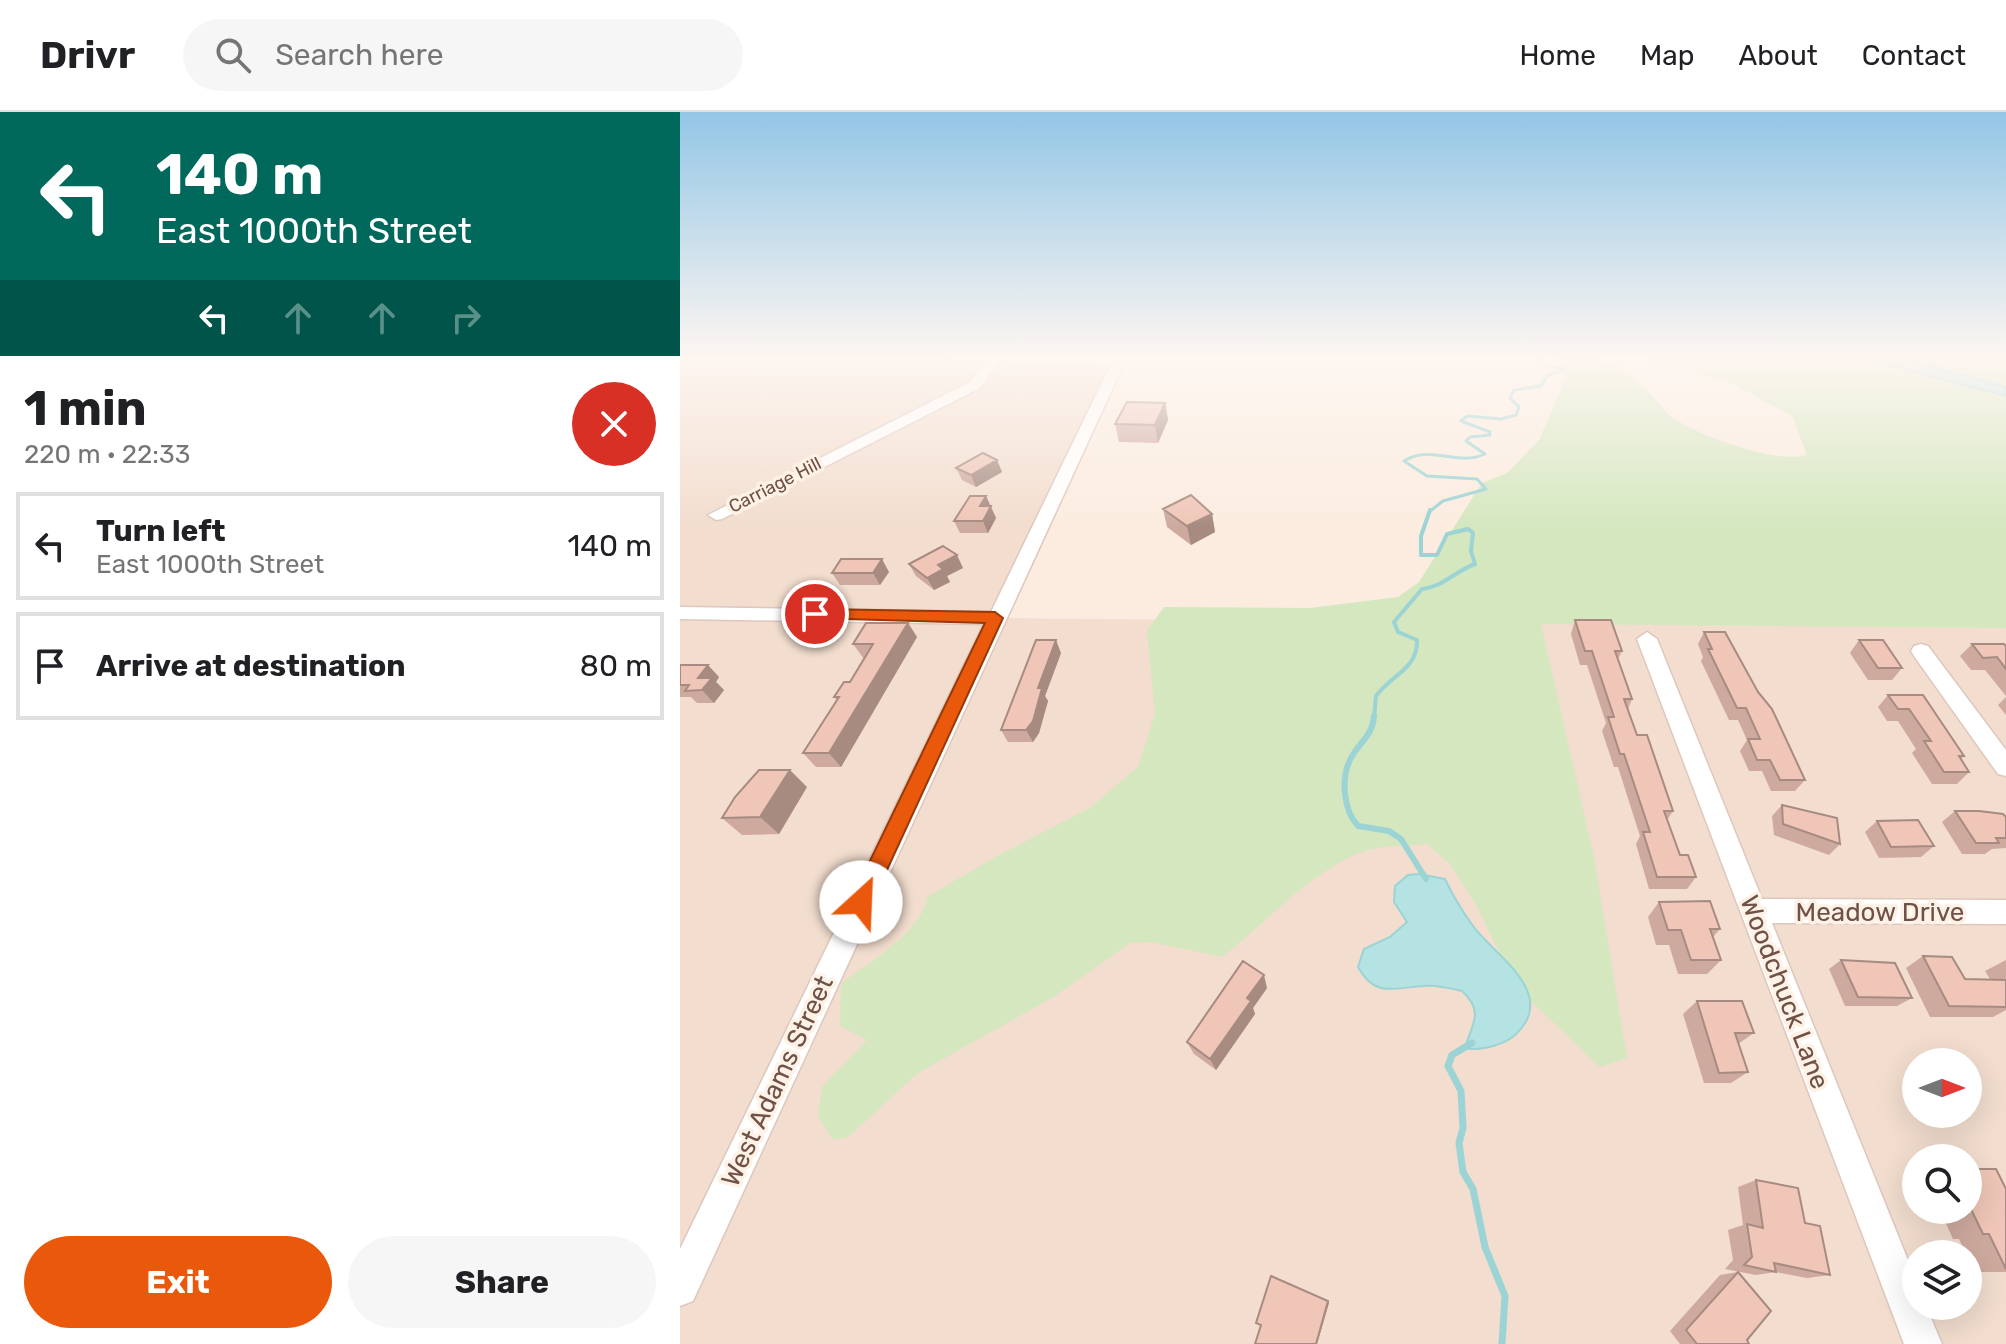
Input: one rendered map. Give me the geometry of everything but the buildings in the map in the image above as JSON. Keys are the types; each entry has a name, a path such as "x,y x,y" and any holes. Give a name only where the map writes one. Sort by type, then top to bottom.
{"street":[{"name":"Carriage Hill","path":"716,515 920,412"},
{"name":"West Adams Street","path":"680,1288 1094,412"},
{"path":"680,613 995,618"},
{"name":"Woodchuck Lane","path":"1647,639 1923,1344"},
{"path":"1921,651 2006,767"},
{"name":"Meadow Drive","path":"1753,911 2006,912"}],"shaded area":[{"path":"680,412 1094,412 996,618 2006,628 2006,1344 680,1344"}],"green space":[{"path":"1551,412 1666,412 1688,427 1721,441 1777,456 1794,457 1807,455 1792,416 1786,412 2006,412 2006,628 1541,624 1594,858 1627,1058 1600,1067 1515,986 1478,908 1450,864 1427,844 1390,846 1354,855 1319,876 1223,957 1150,942 1130,943 1055,996 918,1073 848,1137 833,1140 818,1117 822,1087 867,1040 840,1026 841,984 905,934 924,909 927,897 997,856 1090,808 1138,767 1155,714 1147,631 1164,607 1310,608 1398,597 1419,582 1482,483 1507,473 1539,440"}],"water":[{"path":"1408,875 1445,879 1473,926 1519,976 1527,990 1530,1005 1527,1020 1506,1041 1469,1049 1466,1044 1475,1016 1472,1004 1462,991 1434,986 1387,989 1372,984 1358,967 1364,949 1390,937 1407,922 1394,902 1395,886"}],"waterway":[{"path":"1429,512 1443,501 1486,489 1477,479 1427,476 1404,461 1424,455 1464,458 1485,454 1466,441 1470,437 1490,435 1490,432 1461,421 1467,416 1501,419 1517,412"},
{"path":"1374,718 1376,696 1408,665 1416,650 1417,640 1398,632 1394,622 1422,589 1475,564 1471,551 1473,533 1468,529 1447,534 1437,555 1421,555 1421,536 1429,512"},
{"path":"1374,716 1371,729 1347,767 1345,794 1349,811 1358,826 1389,831 1401,839 1426,879"},
{"path":"1472,1043 1452,1055 1448,1066 1461,1091 1463,1128 1459,1143 1463,1172 1473,1189 1485,1247 1505,1296 1502,1344"}],"route":[{"path":"815,614 995,618 861,902"}]}
